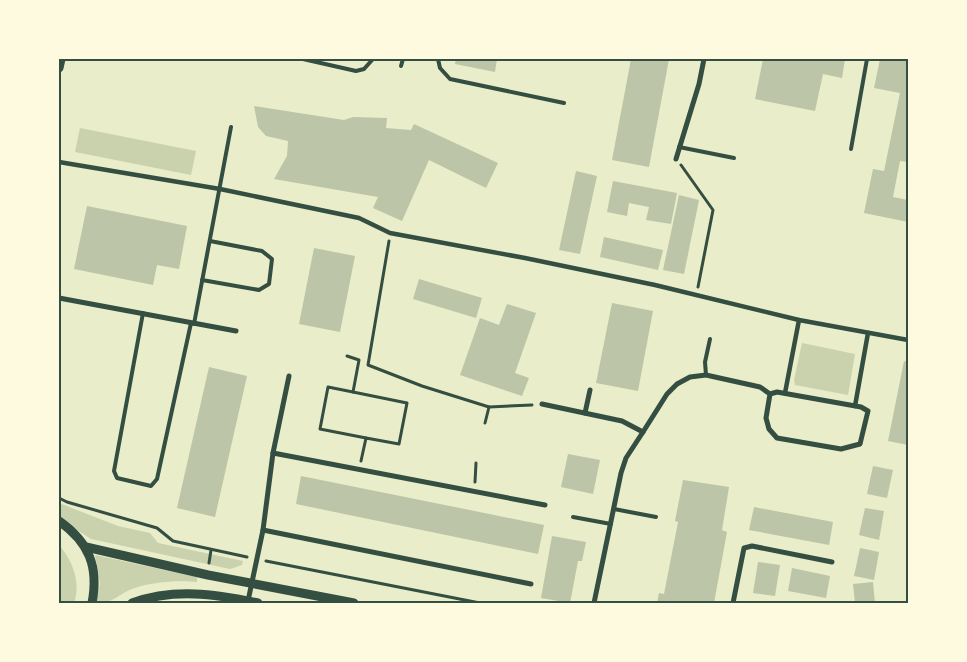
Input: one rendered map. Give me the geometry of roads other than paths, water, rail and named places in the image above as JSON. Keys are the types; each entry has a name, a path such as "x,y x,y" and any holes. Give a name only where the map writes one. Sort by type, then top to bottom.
{"street":[{"path":"59,68 61,59"},
{"path":"676,160 704,59"},
{"path":"59,162 220,189 358,218 390,233 534,260 697,295 799,320 908,340"},
{"path":"59,298 236,332"},
{"path":"785,393 799,320"},
{"path":"855,406 868,332"},
{"path":"594,603 621,473 626,458 667,394 676,384 690,377 706,375 760,387 770,394"},
{"path":"248,601 263,530 274,453 289,376"},
{"path":"585,413 590,390"},
{"path":"777,392 785,393 855,406 868,411 860,444 841,449 777,438 769,429 766,418 770,394 777,392"},
{"path":"542,404 622,421 643,432"},
{"path":"274,453 545,505"},
{"path":"59,521 72,530 86,547 94,582 92,603"},
{"path":"263,530 531,584"},
{"path":"733,603 744,548 752,546 832,562"},
{"path":"86,547 208,575 354,603"},
{"path":"132,603 173,593 196,593 258,603"}],"lane":[{"path":"304,59 356,71 364,70 373,59"},
{"path":"402,66 403,59"},
{"path":"438,59 440,68 450,79 564,102"},
{"path":"850,149 867,59"},
{"path":"143,313 114,471 117,478 151,486 157,479 193,324 231,126"},
{"path":"680,147 734,158"},
{"path":"202,280 259,290 269,284 272,259 262,251 210,241"},
{"path":"706,375 705,362 710,338"},
{"path":"614,509 656,518"},
{"path":"572,517 611,524"}]}
